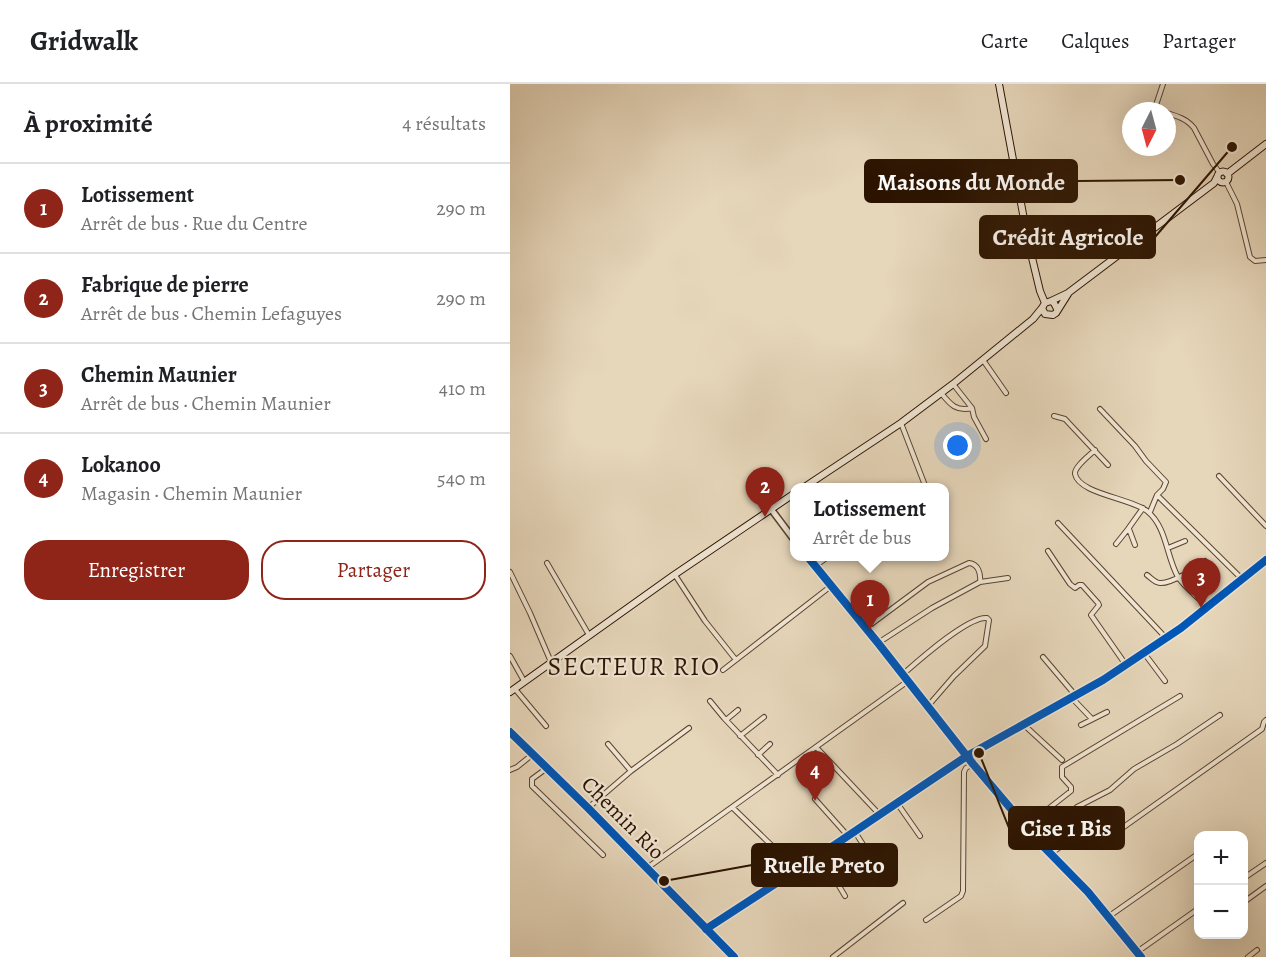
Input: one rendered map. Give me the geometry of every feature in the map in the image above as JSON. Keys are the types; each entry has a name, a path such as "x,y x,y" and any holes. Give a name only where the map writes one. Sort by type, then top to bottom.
{"main road":[{"path":"999,84 1028,241 1040,291 1046,304 1043,311 1049,316"},
{"path":"811,483 901,423 1033,319 1046,304 1068,293 1220,179 1228,179 1227,174 1266,144"},
{"path":"1033,319 1056,313 1068,293"},
{"path":"1046,304 1054,303 1057,309"},
{"path":"512,690 589,634 790,496"}],"street":[{"path":"1157,102 1163,84"},
{"path":"1176,116 1190,123 1194,128 1220,179 1238,204 1250,257 1255,261 1266,260"},
{"path":"983,359 1006,393"},
{"path":"953,384 972,408 974,417 986,439"},
{"path":"941,393 953,407 963,410 972,408"},
{"path":"1100,409 1166,482 1150,513"},
{"path":"1054,416 1065,419 1108,465"},
{"path":"901,423 924,483"},
{"path":"1095,450 1077,467 1076,477 1094,491 1130,501 1150,513 1160,528 1179,578 1207,607"},
{"path":"1219,476 1266,526"},
{"path":"1158,495 1242,579"},
{"path":"1116,544 1143,507"},
{"path":"771,509 790,534"},
{"path":"1058,523 1166,638"},
{"path":"1128,529 1135,545"},
{"path":"1168,548 1185,541"},
{"path":"1048,551 1070,584 1075,588 1082,585 1098,603 1099,605 1091,615 1126,664"},
{"path":"706,929 967,756 1074,697 1144,653 1181,628 1266,560"},
{"path":"811,561 1025,827 1088,892 1139,955 1194,912"},
{"path":"815,566 822,561"},
{"path":"1147,575 1160,583 1179,578 1205,561"},
{"path":"547,563 589,634"},
{"path":"866,628 928,582 969,563 977,566 980,582"},
{"path":"510,572 551,663"},
{"path":"674,575 735,660"},
{"path":"878,643 932,608 980,582 1008,578"},
{"path":"723,670 831,586"},
{"path":"902,675 941,642 970,623 980,618 989,620 985,646 954,676 928,706"},
{"path":"1144,653 1165,681"},
{"path":"510,656 525,682"},
{"path":"1042,657 1092,720"},
{"path":"647,868 908,681"},
{"path":"512,690 546,726"},
{"path":"1025,827 1071,791 1072,788 1062,777 1062,768 1180,696"},
{"path":"710,701 778,775"},
{"path":"726,720 738,711"},
{"path":"1081,725 1107,712"},
{"path":"1040,843 1077,807 1110,790 1134,769 1178,744 1220,715"},
{"path":"740,736 764,717"},
{"path":"1050,854 1087,828 1097,827 1109,834 1118,831 1262,729 1266,720"},
{"path":"1023,724 1062,760"},
{"path":"588,808 689,728"},
{"name":"Chemin Rio","path":"510,732 734,957"},
{"path":"608,744 632,771"},
{"path":"758,754 770,744"},
{"path":"816,747 880,815"},
{"path":"510,770 533,754"},
{"path":"926,920 961,896 963,891 964,772 973,764"},
{"path":"547,768 532,779 532,786 603,855"},
{"path":"815,799 848,836"},
{"path":"897,803 920,836"},
{"path":"732,808 797,870"},
{"path":"855,832 873,860"},
{"path":"820,854 845,896"},
{"path":"1108,917 1194,857"},
{"path":"1248,875 1266,863"},
{"path":"1248,899 1266,886"},
{"path":"833,957 903,903"},
{"path":"1248,957 1257,950"}],"cycle path":[{"path":"706,929 967,756 1103,680 1181,628 1266,560"},
{"path":"811,561 973,764 1040,843 1088,892 1141,957"},
{"path":"510,732 734,957"}],"place":[{"name":"Crédit Agricole","path":"1232,147"},
{"name":"Maisons du Monde","path":"1180,180"},
{"name":"Fabrique de pierre","path":"765,517"},
{"name":"Chemin Maunier","path":"1201,608"},
{"name":"Lotissement","path":"870,630"},
{"name":"Cise 1 Bis","path":"979,753"},
{"name":"Lokanoo","path":"815,801"},
{"name":"Ruelle Preto","path":"664,881"}],"district":[{"name":"SECTEUR RIO","path":"634,666"}]}
